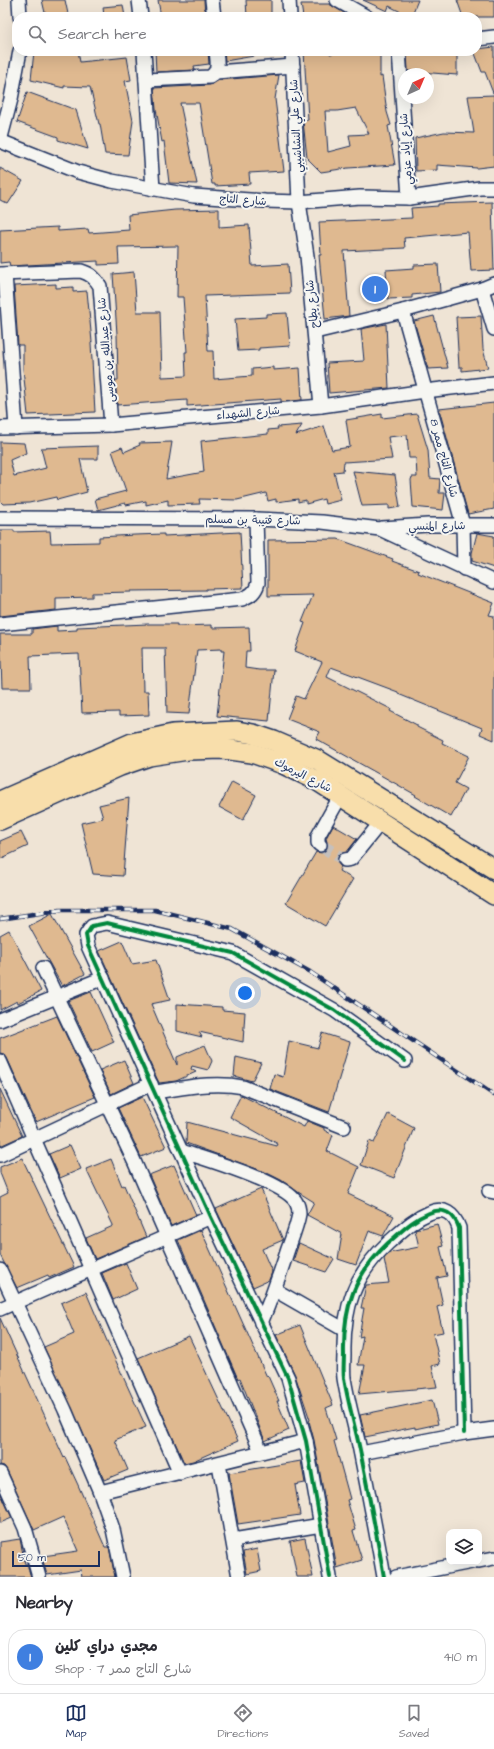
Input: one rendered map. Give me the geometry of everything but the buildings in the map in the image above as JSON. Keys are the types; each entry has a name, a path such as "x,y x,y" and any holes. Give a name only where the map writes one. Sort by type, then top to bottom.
{"highway":[{"name":"شارع اليرموك","path":"0,801 132,743 173,734 237,731 253,734 274,741 318,760 494,869"},
{"name":"شارع اليرموك","path":"0,820 120,766 149,756 188,750 223,749 252,753 284,764 316,780 494,895"}],"street":[{"path":"19,0 20,12"},
{"path":"140,0 141,12"},
{"path":"212,0 213,12"},
{"path":"289,0 290,12"},
{"path":"337,0 358,12"},
{"path":"482,37 494,36"},
{"path":"0,141 11,99 19,56"},
{"path":"144,56 153,188"},
{"path":"216,56 216,72"},
{"name":"شارع علي النشاشيبي","path":"292,56 299,202"},
{"name":"شارع إياد عزمي","path":"400,56 410,198"},
{"path":"146,80 210,77 216,72 293,66"},
{"name":"شارع التاج","path":"0,141 78,172 112,181 194,196 265,202 299,202 360,197 410,198 494,188"},
{"name":"شارع يطاح","path":"299,202 315,332 321,406"},
{"name":"شارع عبدالله بن موسى","path":"2,274 81,271 89,274 96,280 100,286 112,425"},
{"path":"2,274 16,428"},
{"path":"315,332 403,311 488,286 494,328"},
{"name":"شارع التاج ممر 8","path":"403,311 463,525 464,569"},
{"name":"شارع الشهداء","path":"0,428 112,425 321,406 425,391 494,384"},
{"name":"شارع قتيبة بن مسلم","path":"0,518 256,519 322,522 380,529 494,582"},
{"path":"0,624 242,599 252,595 258,584 256,519"},
{"name":"شارع المنسي","path":"380,529 428,525 494,525"},
{"path":"320,845 318,843 318,836 341,795"},
{"path":"345,860 351,859 381,822"},
{"path":"330,1577 306,1441 288,1378 211,1217 88,946 86,935 92,926 107,923 233,952 334,1010 405,1061"},
{"path":"44,968 56,998 134,1161 261,1451"},
{"path":"0,1020 103,978"},
{"path":"0,1062 180,1472"},
{"path":"0,1155 35,1140 108,1104 153,1088 211,1084 229,1084 244,1087 344,1127"},
{"path":"181,1151 281,1188 291,1195 297,1203 299,1212 275,1290 261,1323"},
{"path":"384,1577 361,1453 344,1377 343,1329 348,1307 361,1274 378,1253 415,1219 432,1212 443,1210 456,1219 459,1228 464,1432"},
{"path":"0,1309 211,1217"},
{"path":"0,1270 65,1410 100,1492 113,1529 123,1577"},
{"path":"275,1290 343,1329"},
{"path":"361,1453 464,1432 494,1429"},
{"path":"100,1492 219,1464 261,1451 306,1441"},
{"path":"219,1464 239,1577"},
{"path":"0,1473 25,1528 40,1577"},
{"path":"232,1540 321,1525"},
{"path":"482,1560 494,1558"},
{"path":"396,1577 457,1565"}],"tunnel":[{"path":"320,845 345,860"}],"railway":[{"path":"0,919 60,910 155,910 232,929 310,972 494,1095"}],"cycle path":[{"path":"330,1577 306,1441 288,1378 211,1217 88,946 86,935 92,926 107,923 233,953 334,1010 405,1061"},
{"path":"384,1577 361,1455 344,1378 344,1337 346,1322 353,1293 359,1280 376,1255 412,1222 429,1213 439,1210 451,1215 459,1228 464,1433"}],"place":[{"name":"مجدي دراي كلين","path":"375,289"}]}
